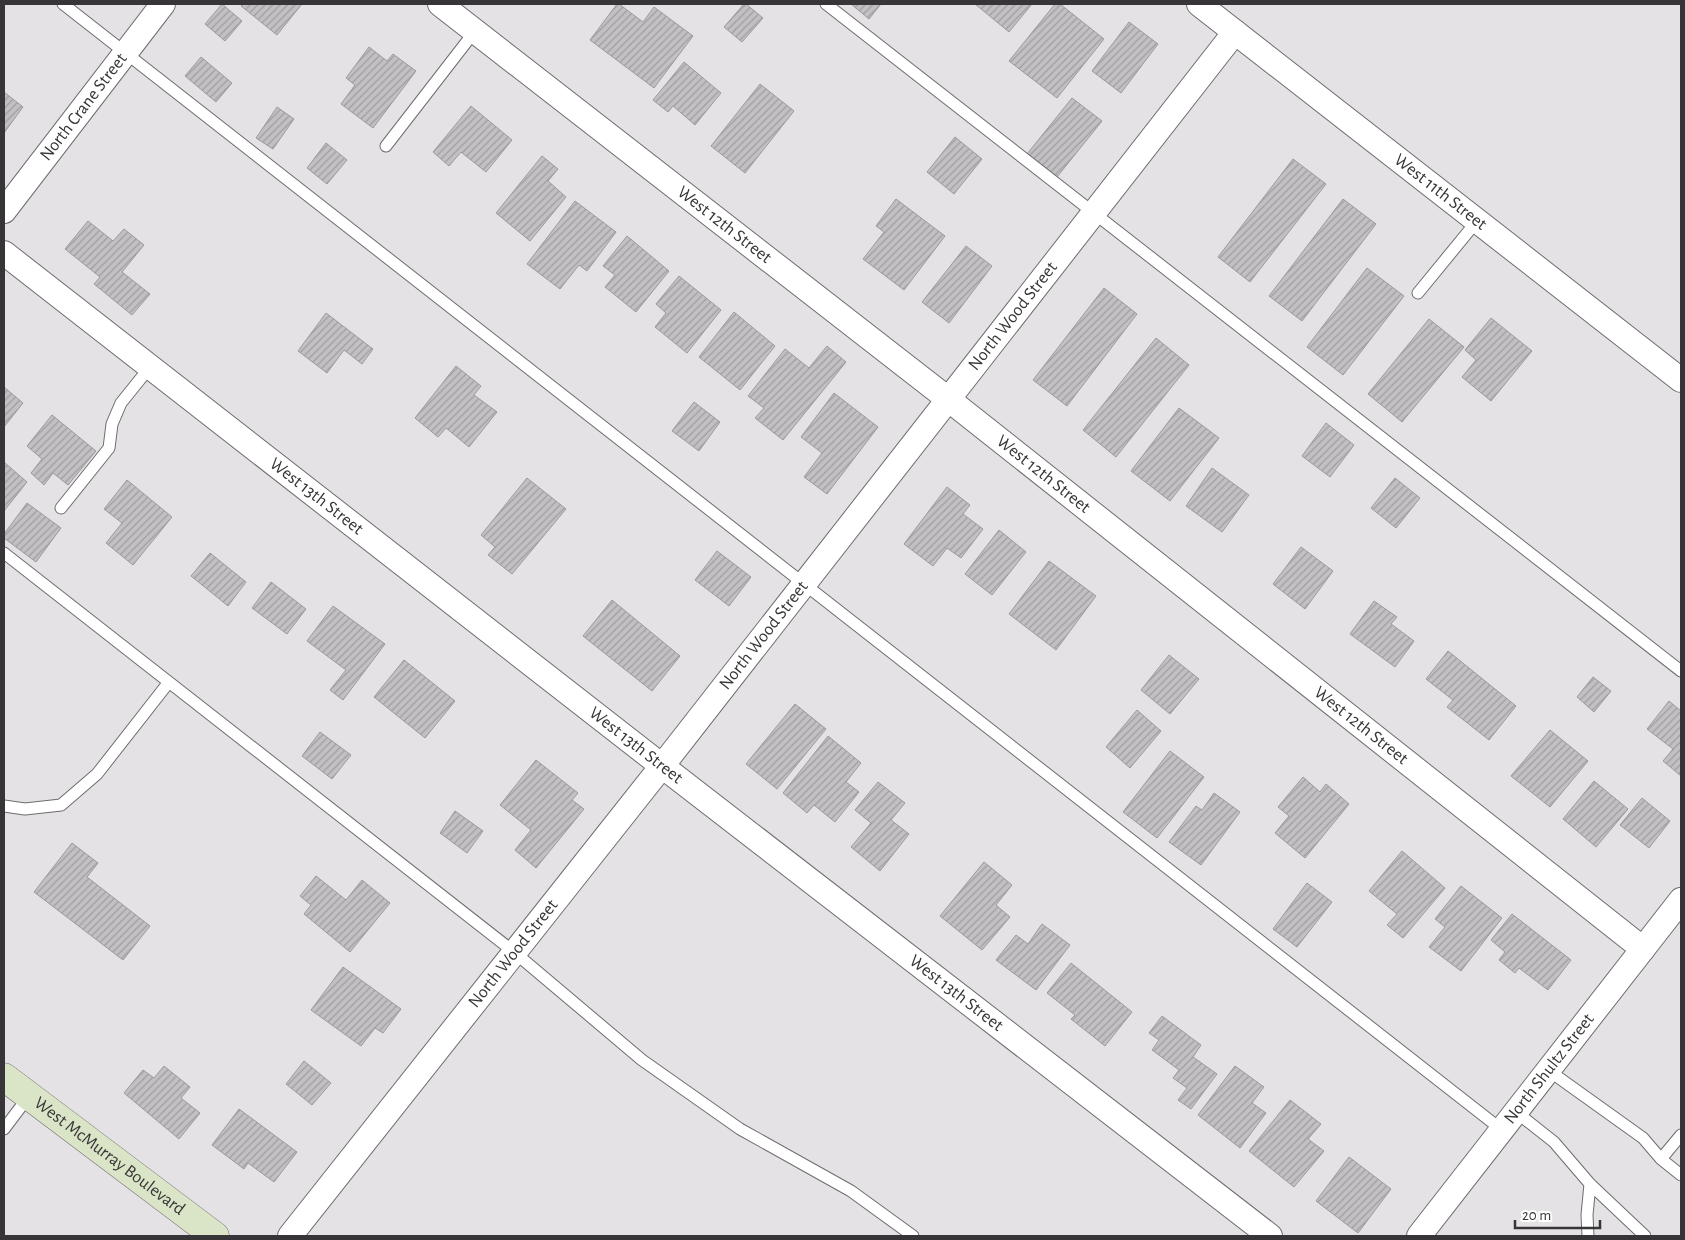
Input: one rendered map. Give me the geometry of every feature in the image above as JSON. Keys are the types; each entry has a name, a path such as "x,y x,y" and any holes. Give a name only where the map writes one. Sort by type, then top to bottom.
{"street":[{"name":"North Crane Street","path":"4,211 164,4"},
{"name":"West 12th Street","path":"440,4 948,399 1644,949"},
{"name":"West 11th Street","path":"1199,4 1681,380"},
{"name":"North Wood Street","path":"290,1236 662,766 1235,32"},
{"name":"West 13th Street","path":"4,253 662,766 1270,1236"},
{"name":"North Shultz Street","path":"1419,1236 1681,900"},
{"name":"West McMurray Boulevard","path":"4,1077 215,1236"}],"lane":[{"path":"63,4 1502,1130"},
{"path":"826,4 1681,671"},
{"path":"386,146 475,31"},
{"path":"1418,293 1477,221"},
{"path":"61,508 109,448 112,424 121,403 150,367"},
{"path":"4,553 514,952 642,1060 740,1128 851,1191 913,1236"},
{"path":"4,806 24,809 61,805 97,774 169,682"},
{"path":"1548,1070 1643,1138 1662,1159 1681,1175"},
{"path":"4,1129 29,1096"},
{"path":"1516,1112 1554,1142 1590,1184 1645,1236"},
{"path":"1662,1159 1681,1135"},
{"path":"1588,1236 1587,1216 1590,1184"}],"building":[{"path":"222,4 242,21 225,41 205,24"},
{"path":"243,4 302,4 277,35 241,6"},
{"path":"617,4 643,22 654,7 693,36 654,88 590,40"},
{"path":"744,4 763,18 742,42 724,27"},
{"path":"851,4 881,4 869,19"},
{"path":"975,4 1032,4 1009,32"},
{"path":"1055,4 1060,4 1104,39 1057,98 1009,61"},
{"path":"1129,22 1158,44 1121,93 1092,71"},
{"path":"369,47 387,61 393,54 416,71 373,128 341,104 355,85 346,78"},
{"path":"201,57 232,83 216,102 185,76"},
{"path":"684,62 721,93 695,125 673,106 668,112 653,100"},
{"path":"760,84 794,111 745,173 711,146"},
{"path":"4,92 23,107 4,133"},
{"path":"1072,98 1102,121 1057,177 1027,154"},
{"path":"471,106 512,140 486,172 461,152 449,166 433,152"},
{"path":"277,107 294,119 273,149 256,138"},
{"path":"955,137 982,159 954,194 927,172"},
{"path":"326,143 347,160 327,184 307,168"},
{"path":"542,156 558,169 548,181 566,197 530,241 496,213"},
{"path":"1293,159 1326,184 1250,282 1218,257"},
{"path":"896,199 945,236 904,290 863,259 884,232 876,226"},
{"path":"1343,199 1376,224 1302,321 1269,296"},
{"path":"575,201 616,232 587,271 579,265 560,289 527,264"},
{"path":"88,221 113,241 124,229 144,245 122,272 150,294 132,315 94,284 100,277 65,249"},
{"path":"627,236 669,271 636,312 605,287 615,275 603,266"},
{"path":"966,246 992,266 949,323 922,302"},
{"path":"1367,268 1404,296 1343,375 1307,347"},
{"path":"679,276 721,310 687,353 655,327 666,313 656,304"},
{"path":"1104,288 1137,314 1067,406 1033,380"},
{"path":"734,312 775,346 740,390 699,357"},
{"path":"326,313 373,349 362,364 344,350 327,373 298,351"},
{"path":"1491,318 1532,351 1491,401 1462,377 1476,360 1465,350"},
{"path":"1429,319 1464,347 1402,422 1368,394"},
{"path":"1156,338 1189,365 1116,457 1083,430"},
{"path":"827,346 846,362 783,440 755,418 764,408 748,396 785,349 809,368"},
{"path":"456,366 481,386 474,395 497,412 469,447 446,428 438,437 415,418"},
{"path":"4,387 23,403 4,427"},
{"path":"834,393 878,427 827,494 804,477 822,453 801,437"},
{"path":"694,402 720,422 699,451 672,431"},
{"path":"1179,408 1219,438 1170,501 1131,471"},
{"path":"52,415 96,451 68,485 53,473 44,485 31,473 42,459 27,446"},
{"path":"1326,423 1354,445 1330,477 1302,456"},
{"path":"5,463 27,482 4,511 4,465"},
{"path":"1212,468 1249,495 1222,532 1186,506"},
{"path":"527,478 566,509 512,574 488,555 495,547 481,535"},
{"path":"1395,478 1420,498 1396,528 1371,508"},
{"path":"127,480 172,517 133,565 106,543 122,523 104,509"},
{"path":"947,487 970,505 963,514 983,529 961,558 947,548 933,566 904,544"},
{"path":"27,503 61,528 36,562 4,538 4,534"},
{"path":"999,530 1026,552 992,595 965,574"},
{"path":"1301,547 1333,571 1305,609 1273,584"},
{"path":"717,551 751,577 729,606 695,580"},
{"path":"210,553 246,582 228,606 191,576"},
{"path":"1049,561 1096,596 1056,650 1009,614"},
{"path":"271,582 306,609 287,634 252,608"},
{"path":"612,600 680,656 652,691 583,636"},
{"path":"1374,601 1397,617 1391,624 1414,641 1395,667 1350,634"},
{"path":"333,606 385,644 343,700 330,690 346,670 307,641"},
{"path":"1448,651 1516,706 1489,740 1447,707 1453,700 1426,679"},
{"path":"1169,655 1199,679 1170,714 1141,690"},
{"path":"404,660 455,701 425,738 374,697"},
{"path":"1593,677 1611,691 1594,712 1577,697"},
{"path":"1669,701 1681,711 1681,776 1663,761 1673,749 1647,729"},
{"path":"795,704 826,729 777,789 746,764"},
{"path":"1137,710 1161,731 1130,768 1106,747"},
{"path":"1550,730 1588,761 1550,807 1511,776"},
{"path":"320,732 351,755 332,779 302,756"},
{"path":"828,736 861,763 846,782 859,792 835,822 814,805 807,813 783,793"},
{"path":"1170,751 1204,777 1157,838 1123,812"},
{"path":"536,760 578,793 572,800 584,809 536,868 515,850 531,830 500,805"},
{"path":"1303,777 1320,792 1326,784 1349,804 1305,858 1275,833 1289,816 1278,807"},
{"path":"1594,781 1628,809 1596,847 1563,819"},
{"path":"878,782 905,803 891,820 909,834 880,871 851,847 871,823 855,810"},
{"path":"1214,793 1240,812 1201,865 1169,842 1196,806 1202,810"},
{"path":"1642,798 1670,821 1649,848 1620,825"},
{"path":"455,811 483,831 467,853 440,833"},
{"path":"72,843 98,863 87,877 150,926 123,960 34,892"},
{"path":"1402,851 1445,888 1403,938 1387,925 1397,914 1369,891"},
{"path":"984,862 1012,885 996,905 1010,917 982,950 940,916"},
{"path":"316,876 346,900 362,880 390,903 350,952 304,914 311,905 300,896"},
{"path":"1307,883 1332,902 1297,947 1273,929"},
{"path":"1461,886 1502,918 1461,971 1429,947 1445,927 1435,919"},
{"path":"1512,914 1571,960 1548,990 1519,968 1515,973 1499,960 1505,952 1491,940"},
{"path":"1042,924 1070,945 1036,990 996,960 1016,935 1028,944"},
{"path":"1071,963 1132,1012 1105,1046 1071,1019 1075,1015 1047,993"},
{"path":"343,967 401,1009 383,1033 375,1028 361,1046 311,1010"},
{"path":"1162,1016 1201,1045 1193,1057 1217,1074 1191,1109 1178,1100 1187,1088 1173,1078 1179,1070 1152,1050 1159,1040 1149,1033"},
{"path":"304,1061 331,1083 312,1105 286,1084"},
{"path":"164,1066 190,1087 181,1098 200,1113 179,1139 124,1093 143,1070 154,1078"},
{"path":"1235,1066 1264,1087 1252,1103 1266,1113 1240,1148 1198,1115"},
{"path":"1290,1100 1321,1124 1308,1139 1324,1151 1294,1187 1249,1151"},
{"path":"239,1109 297,1152 274,1182 248,1163 244,1169 212,1145"},
{"path":"1349,1157 1391,1189 1358,1233 1316,1201"}]}
